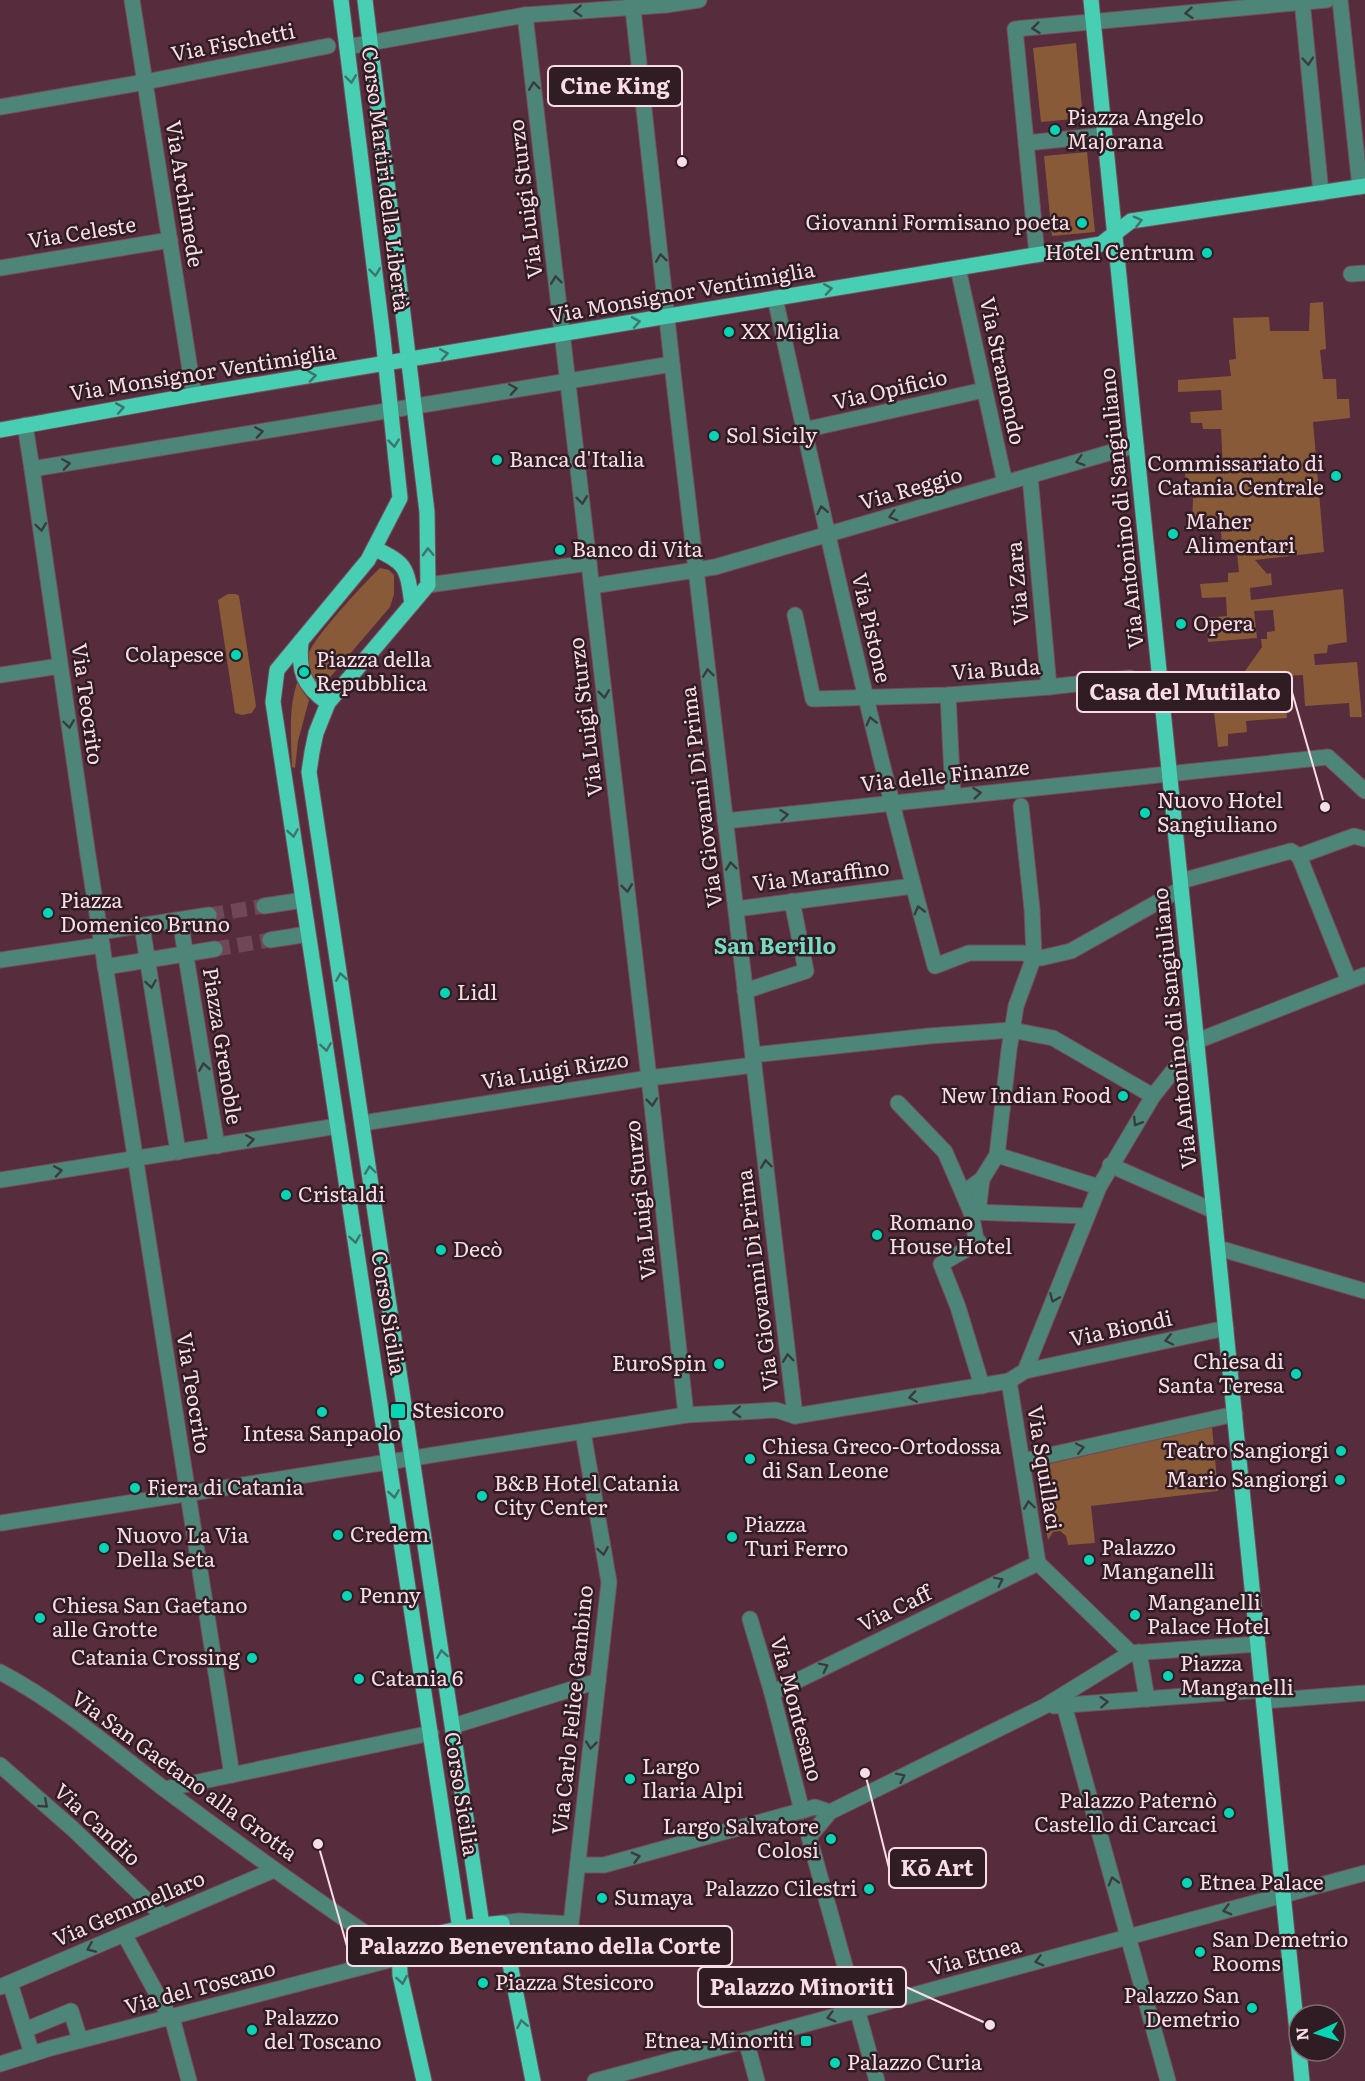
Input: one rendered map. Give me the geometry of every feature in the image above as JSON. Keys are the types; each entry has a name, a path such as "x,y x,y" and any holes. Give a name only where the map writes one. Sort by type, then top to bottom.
{"main road":[{"name":"Corso Martiri della Libertà","path":"341,0 386,364 400,498 375,549"},
{"name":"Corso Martiri della Libertà","path":"365,0 427,512 429,585"},
{"name":"Via Antonino di Sangiuliano","path":"1092,0 1302,2081"},
{"name":"Via Monsignor Ventimiglia","path":"0,430 1101,244 1131,221 1362,186"},
{"path":"375,549 396,558 403,566 408,576 412,604"},
{"name":"Corso Sicilia","path":"375,549 278,670 273,702 308,934 332,1127 389,1461 460,1929"},
{"path":"301,641 300,655 304,678 309,688 328,703 429,585"},
{"name":"Corso Sicilia","path":"328,703 312,752 309,772 482,1925"},
{"path":"424,2081 400,1975 401,1957 408,1948 425,1938 460,1929 501,1923 533,2081"}],"street":[{"name":"Via Archimede","path":"132,0 194,396"},
{"path":"347,47 525,15 699,0"},
{"path":"1037,255 1015,29 1327,0"},
{"path":"1340,0 1362,186"},
{"path":"1298,2 1321,193"},
{"name":"Via Giovanni Di Prima","path":"632,4 795,1416"},
{"name":"Via Luigi Sturzo","path":"525,15 686,1415"},
{"name":"Via Fischetti","path":"0,106 145,82 328,45"},
{"path":"1026,143 1105,135"},
{"name":"Via Celeste","path":"0,268 170,240"},
{"name":"Via Stramondo","path":"958,268 1005,483"},
{"name":"Via Pistone","path":"775,298 865,697 935,966 969,953 1023,954 1034,957"},
{"path":"32,469 672,364"},
{"name":"Via Opificio","path":"804,430 984,390"},
{"name":"Via Teocrito","path":"25,424 101,939"},
{"name":"Via Reggio","path":"592,586 696,571 1136,445"},
{"name":"Via Zara","path":"1030,476 1048,687"},
{"path":"429,585 589,563"},
{"name":"Via Buda","path":"795,615 813,699 948,695 1130,678"},
{"path":"0,675 60,666"},
{"path":"948,695 953,796"},
{"name":"Via delle Finanze","path":"725,821 1328,757 1365,791"},
{"path":"982,1386 958,1307 941,1264 979,1242 976,1239 975,1212 982,1179 995,1158 1016,1006 1034,957 1032,909 1021,807"},
{"path":"1299,856 1354,836 1365,839"},
{"path":"1034,957 1041,958 1071,951 1181,885 1291,851 1299,856 1349,981"},
{"name":"Via Maraffino","path":"736,909 913,886"},
{"path":"264,906 303,900"},
{"path":"745,991 806,971 792,901"},
{"path":"0,960 101,939 142,926 209,915"},
{"name":"Piazza Grenoble","path":"180,920 217,1146"},
{"path":"142,926 178,1152"},
{"path":"270,940 308,934"},
{"path":"101,939 136,1159"},
{"name":"Piazza Grenoble","path":"105,967 215,949"},
{"path":"1025,1371 1087,1216 1110,1165 1153,1096 1197,1041 1365,975"},
{"name":"Via Luigi Rizzo","path":"363,1123 754,1060 929,1036 1012,1030 1053,1038 1153,1096"},
{"path":"898,1103 945,1152 963,1194 975,1212"},
{"path":"0,1180 332,1127"},
{"path":"995,1158 1099,1187"},
{"name":"Via Teocrito","path":"136,1159 232,1775"},
{"path":"1110,1165 1214,1211"},
{"path":"963,1194 982,1179"},
{"path":"975,1212 1087,1216"},
{"path":"1218,1248 1365,1291"},
{"name":"Via Biondi","path":"1009,1381 1025,1371 1226,1328"},
{"path":"0,1514 0,1524 188,1492 686,1415 776,1410 795,1416 1009,1381"},
{"name":"Via Squillaci","path":"1009,1381 1038,1563"},
{"path":"1023,1461 1235,1414"},
{"name":"Via Carlo Felice Gambino","path":"501,1923 519,1921 571,1924 609,1582 583,1432"},
{"path":"1038,1563 1131,1649 1147,1699"},
{"name":"Via Caff","path":"772,1693 1038,1563"},
{"name":"Via Montesano","path":"750,1619 802,1810"},
{"path":"877,2081 810,1837 830,1812 1045,1706 1131,1649 1258,1644"},
{"name":"Via San Gaetano alla Grotta","path":"0,1672 83,1726 274,1870 401,1957"},
{"path":"453,1726 598,1681"},
{"path":"1045,1706 1147,1699 1264,1695 1364,1696"},
{"path":"1064,1705 1168,2081"},
{"path":"165,1789 431,1733"},
{"name":"Via Candio","path":"0,1765 73,1829 164,1917"},
{"path":"578,1865 604,1866 814,1807 830,1812"},
{"name":"Via Gemmellaro","path":"5,1985 274,1870"},
{"name":"Via Etnea","path":"595,2081 1365,1873"},
{"path":"124,1934 171,2018 189,2081"},
{"name":"Via del Toscano","path":"0,2064 80,2040 401,1957"},
{"path":"5,1985 25,2030 32,2054"},
{"path":"25,2030 71,2011 80,2040"},
{"path":"746,2040 757,2081"}],"shaded area":[{"path":"1076,43 1083,118 1041,122 1033,48"},
{"path":"1087,152 1095,232 1052,236 1044,156"},
{"path":"1323,302 1326,349 1320,350 1323,379 1336,379 1337,399 1349,399 1350,418 1313,422 1324,552 1255,560 1267,574 1271,573 1272,585 1250,588 1251,600 1343,589 1347,642 1328,645 1327,653 1314,654 1315,665 1357,662 1362,717 1350,717 1349,703 1305,706 1303,675 1284,676 1287,718 1246,721 1247,732 1228,734 1228,746 1218,747 1213,703 1247,700 1245,671 1262,647 1261,639 1267,639 1267,632 1275,631 1273,610 1254,611 1257,638 1208,642 1206,618 1227,616 1226,597 1202,598 1200,584 1228,582 1228,573 1239,572 1236,543 1222,543 1220,520 1199,520 1198,525 1192,526 1193,498 1202,497 1202,490 1188,491 1184,469 1223,469 1221,429 1203,429 1202,423 1191,423 1190,412 1222,410 1221,390 1178,392 1178,380 1231,376 1229,360 1236,359 1233,318 1269,317 1270,331 1309,331 1310,303"},
{"path":"380,568 389,570 394,575 394,594 390,607 326,682 317,684 310,674 309,653 320,635"},
{"path":"228,594 239,596 256,706 252,713 242,715 235,713 218,600"},
{"path":"298,680 309,700 298,741 295,768 292,767 291,723"},
{"path":"1212,1427 1218,1491 1091,1506 1095,1543 1068,1545 1066,1536 1060,1531 1053,1532 1048,1540 1036,1467"}],"tunnel":[{"path":"209,915 264,906"},
{"path":"215,949 270,940"}],"place":[{"name":"Piazza Angelo Majorana","path":"1055,130"},
{"name":"Cine King","path":"682,162"},
{"name":"Giovanni Formisano poeta","path":"1082,223"},
{"name":"Hotel Centrum","path":"1207,253"},
{"name":"XX Miglia","path":"729,332"},
{"name":"Sol Sicily","path":"714,436"},
{"name":"Banca d'Italia","path":"497,460"},
{"name":"Commissariato di Catania Centrale","path":"1336,476"},
{"name":"Maher Alimentari","path":"1173,534"},
{"name":"Banco di Vita","path":"560,550"},
{"name":"Opera","path":"1181,624"},
{"name":"Colapesce","path":"236,655"},
{"name":"Piazza della Repubblica","path":"304,672"},
{"name":"Casa del Mutilato","path":"1325,807"},
{"name":"Nuovo Hotel Sangiuliano","path":"1145,813"},
{"name":"Piazza Domenico Bruno","path":"48,913"},
{"name":"Lidl","path":"445,993"},
{"name":"New Indian Food","path":"1123,1096"},
{"name":"Cristaldi","path":"286,1195"},
{"name":"Romano House Hotel","path":"877,1235"},
{"name":"Decò","path":"441,1250"},
{"name":"EuroSpin","path":"719,1364"},
{"name":"Chiesa di Santa Teresa","path":"1296,1374"},
{"name":"Stesicoro","path":"398,1411"},
{"name":"Intesa Sanpaolo","path":"322,1412"},
{"name":"Teatro Sangiorgi","path":"1341,1451"},
{"name":"Chiesa Greco-Ortodossa di San Leone","path":"750,1459"},
{"name":"Mario Sangiorgi","path":"1340,1480"},
{"name":"Fiera di Catania","path":"135,1488"},
{"name":"B&B Hotel Catania City Center","path":"482,1496"},
{"name":"Credem","path":"338,1535"},
{"name":"Piazza Turi Ferro","path":"732,1537"},
{"name":"Nuovo La Via Della Seta","path":"104,1548"},
{"name":"Palazzo Manganelli","path":"1089,1560"},
{"name":"Penny","path":"347,1596"},
{"name":"Manganelli Palace Hotel","path":"1135,1615"},
{"name":"Chiesa San Gaetano alle Grotte","path":"40,1618"},
{"name":"Catania Crossing","path":"252,1658"},
{"name":"Piazza Manganelli","path":"1168,1676"},
{"name":"Catania 6","path":"359,1679"},
{"name":"Kō Art","path":"865,1773"},
{"name":"Largo Ilaria Alpi","path":"630,1779"},
{"name":"Palazzo Paternò Castello di Carcaci","path":"1229,1813"},
{"name":"Largo Salvatore Colosi","path":"831,1839"},
{"name":"Palazzo Beneventano della Corte","path":"318,1844"},
{"name":"Etnea Palace","path":"1187,1883"},
{"name":"Palazzo Cilestri","path":"869,1889"},
{"name":"Sumaya","path":"602,1898"},
{"name":"San Demetrio Rooms","path":"1200,1952"},
{"name":"Piazza Stesicoro","path":"483,1983"},
{"name":"Palazzo San Demetrio","path":"1252,2008"},
{"name":"Palazzo Minoriti","path":"990,2025"},
{"name":"Palazzo del Toscano","path":"252,2030"},
{"name":"Etnea-Minoriti","path":"806,2041"},
{"name":"Palazzo Curia","path":"835,2063"}],"district":[{"name":"San Berillo","path":"775,946"}]}
